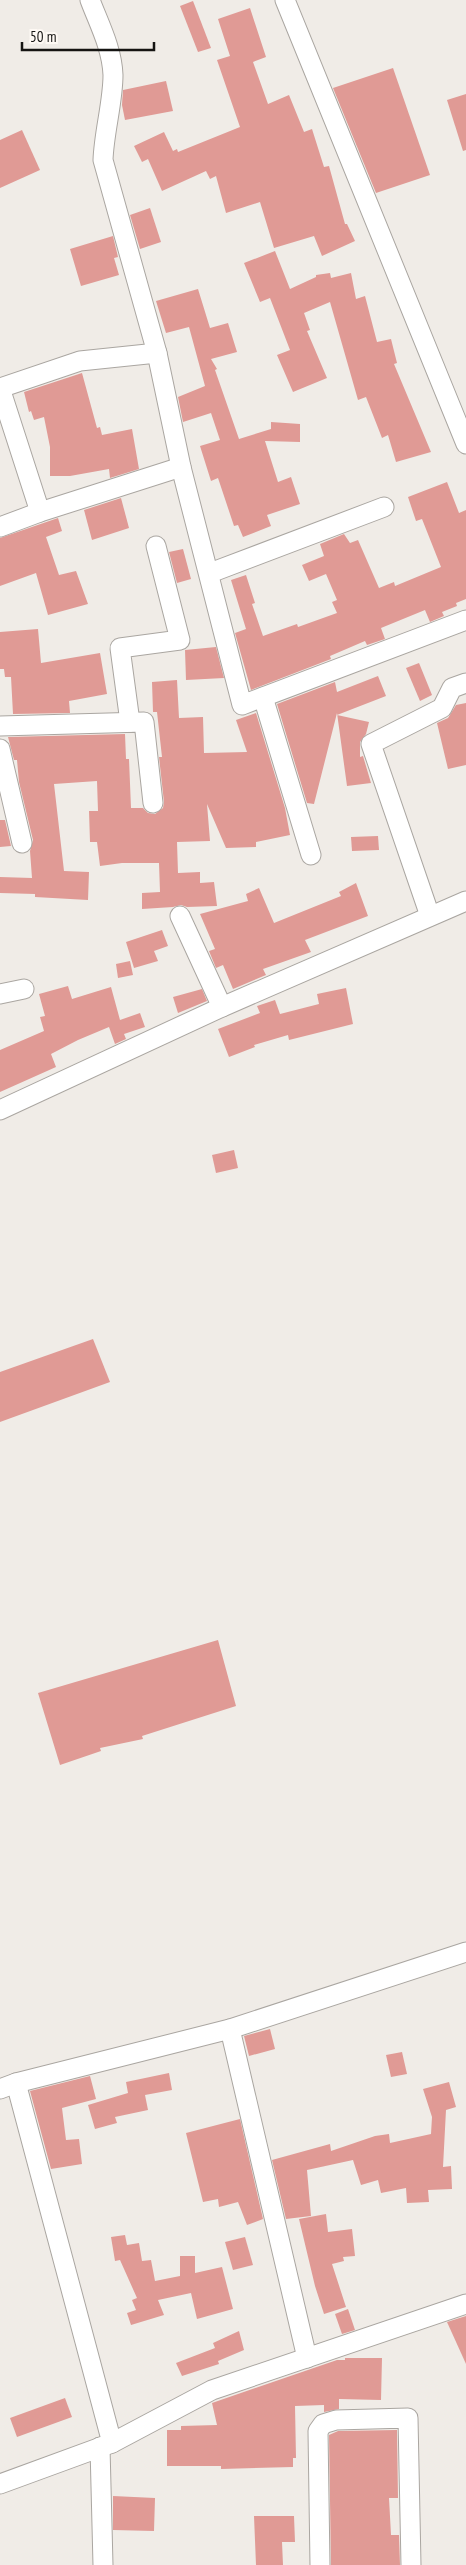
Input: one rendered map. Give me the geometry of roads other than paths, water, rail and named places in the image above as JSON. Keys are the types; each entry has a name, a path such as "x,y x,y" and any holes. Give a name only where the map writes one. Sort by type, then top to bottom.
{"street":[{"path":"90,0 110,53 113,76 104,138 104,160 157,353 181,467 210,573 242,705 466,620"},
{"path":"285,0 466,444"},
{"path":"40,512 0,388 80,361 157,353"},
{"path":"0,528 40,512 181,467"},
{"path":"210,573 384,508"},
{"path":"130,722 120,648 180,640 156,546"},
{"path":"430,916 371,744 442,708 452,688 466,683"},
{"path":"263,697 311,855"},
{"path":"0,726 144,722 153,803"},
{"path":"0,749 22,844"},
{"path":"0,1110 222,1007 466,901"},
{"path":"180,916 222,1007"},
{"path":"0,994 24,989"},
{"path":"103,2565 106,2445 8,2086 230,2029 466,1952"},
{"path":"230,2029 307,2358"},
{"path":"0,2484 106,2445 212,2390 466,2304"},
{"path":"320,2565 318,2431 324,2424 336,2420 408,2418 411,2565"}]}
